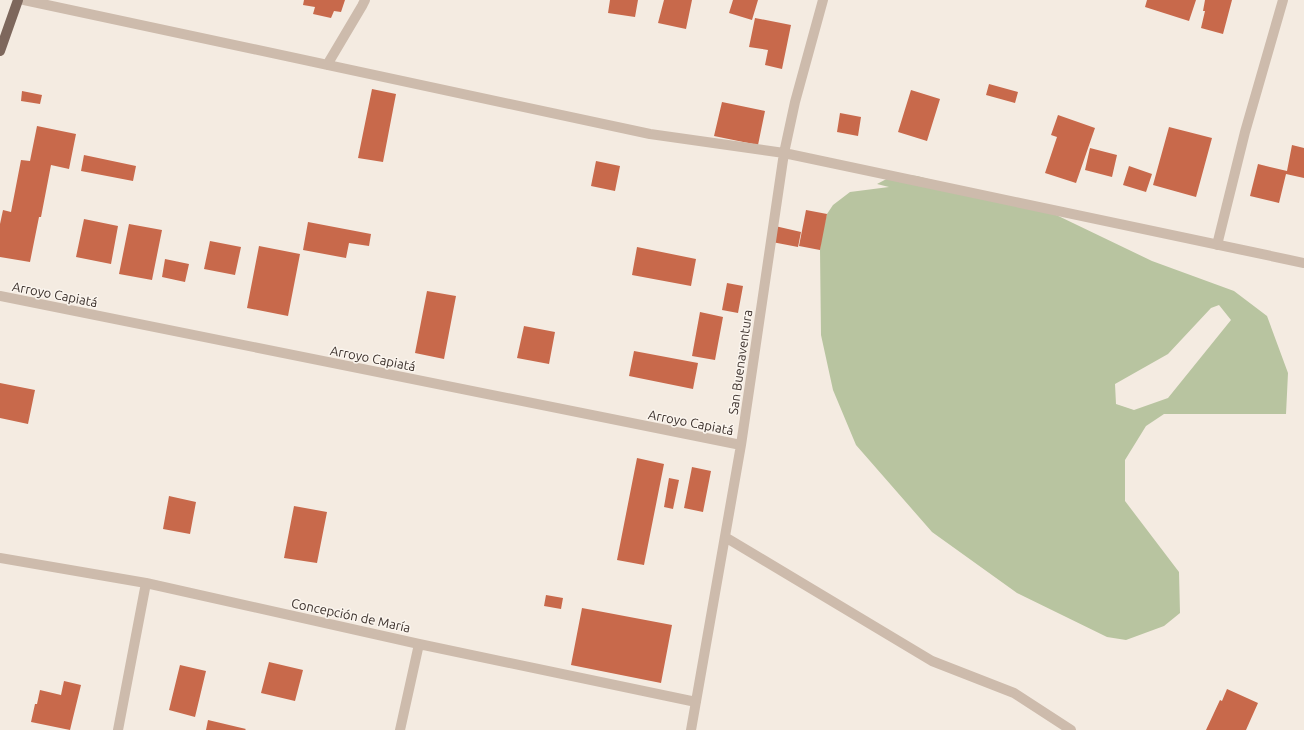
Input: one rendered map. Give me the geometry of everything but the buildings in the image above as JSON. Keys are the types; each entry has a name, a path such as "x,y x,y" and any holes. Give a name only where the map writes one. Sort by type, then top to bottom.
{"main road":[{"path":"0,51 18,0"}],"street":[{"path":"24,0 650,134 784,153 1304,264"},
{"path":"326,65 365,0"},
{"name":"San Buenaventura","path":"691,730 741,445 784,153 823,0"},
{"path":"1217,245 1245,132 1283,0"},
{"name":"Arroyo Capiatá","path":"0,296 741,445"},
{"path":"724,537 932,662 1014,693 1071,730"},
{"name":"Concepción de María","path":"0,558 146,583 419,644 696,702"},
{"path":"118,730 146,583"},
{"path":"400,730 419,644"}],"green space":[{"path":"896,174 917,176 1050,212 1152,261 1234,291 1267,316 1288,373 1286,414 1164,414 1146,426 1125,460 1125,501 1179,572 1180,613 1164,626 1126,640 1107,637 1017,593 932,532 856,445 833,390 821,335 820,250 822,233 827,214 833,205 850,192 889,187 877,184","holes":["1219,305 1231,320 1168,398 1134,410 1116,404 1115,384 1168,354 1211,308"]}]}
